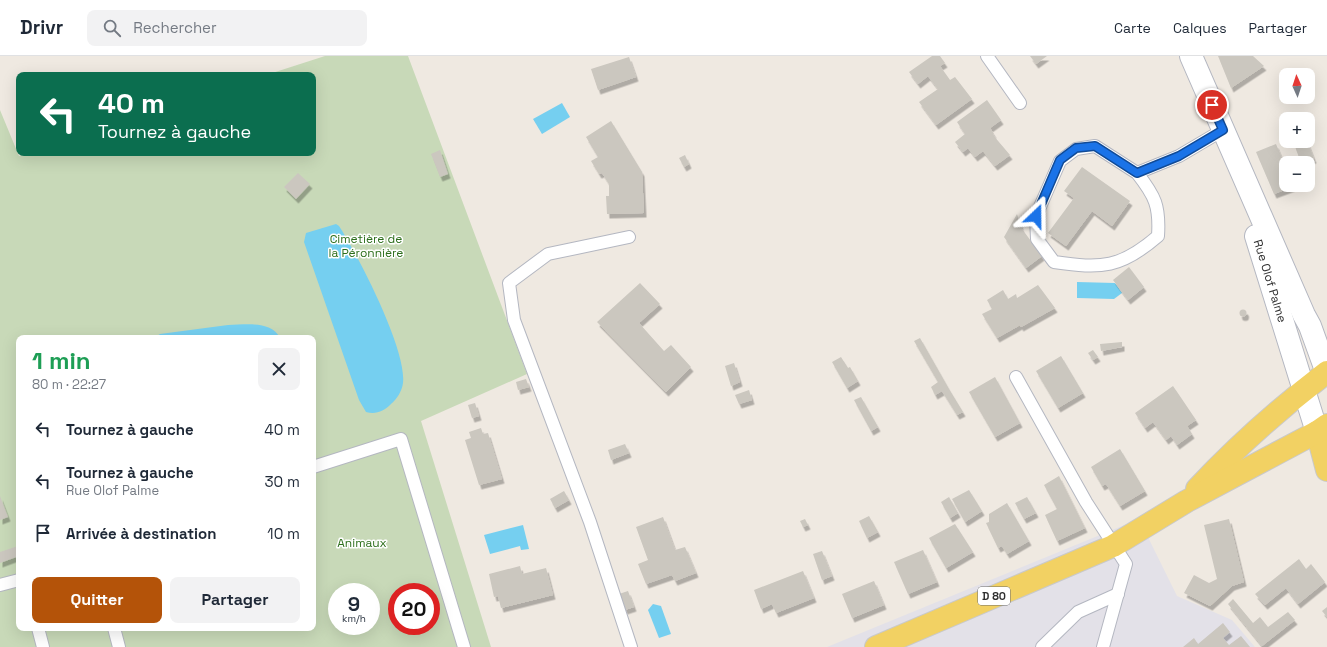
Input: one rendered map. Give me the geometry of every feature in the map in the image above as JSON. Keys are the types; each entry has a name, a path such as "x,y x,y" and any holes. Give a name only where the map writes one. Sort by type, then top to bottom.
{"main road":[{"name":"Rue Olof Palme","path":"1191,56 1310,326 1327,373"},
{"name":"Rue Olof Palme","path":"1223,130 1304,390 1322,428"},
{"name":"D 80","path":"1187,501 1227,457 1274,414 1327,373"},
{"name":"D 80","path":"882,646 1113,546 1187,501 1322,428"},
{"path":"1322,428 1327,470"}],"lane":[{"path":"988,56 1020,103"},
{"path":"1137,173 1179,156 1223,130"},
{"path":"1095,146 1137,173 1152,193 1160,216 1158,236 1141,251 1114,264 1082,267 1054,262 1037,239 1036,216 1060,160 1076,148 1095,146"},
{"path":"629,237 548,254 509,283 514,320 590,522 631,647"},
{"path":"1016,377 1113,546 1126,564 1103,647"},
{"path":"316,466 402,439 464,647"},
{"path":"0,585 16,581"},
{"path":"1042,647 1078,612 1118,594"},
{"path":"39,631 43,647"},
{"path":"115,631 119,647"}],"shaded area":[{"path":"1139,519 1177,596 1232,620 1255,647 827,647"}],"green space":[{"name":"Cimetière de la Péronnière","path":"325,56 408,56 527,374 421,421 491,647 0,647 0,110 16,149 16,156 316,156 316,72 275,72"}],"water":[{"path":"562,103 570,117 542,134 533,119"},
{"path":"336,224 339,226 358,258 380,303 390,326 402,368 403,383 399,395 383,410 376,413 366,412 359,400 304,242 306,233"},
{"path":"1077,282 1115,283 1122,293 1114,299 1077,298"},
{"path":"250,324 270,328 278,335 158,335 228,325"},
{"path":"523,525 529,549 521,550 520,546 490,554 484,535"},
{"path":"653,604 661,606 671,634 659,638 648,610"}],"building":[{"path":"932,56 940,56 945,63 940,66 950,80 955,77 972,99 936,125 919,102 938,89 928,76 918,84 909,72"},
{"path":"1030,56 1047,56 1036,64"},
{"path":"1218,56 1253,56 1264,66 1231,88"},
{"path":"629,57 636,77 598,90 591,69"},
{"path":"987,100 1001,120 990,128 994,134 993,135 1010,155 995,166 983,151 975,157 968,148 963,152 955,142 965,134 957,122"},
{"path":"611,121 642,172 644,213 607,214 606,196 609,196 609,184 602,173 599,174 591,161 598,157 586,137"},
{"path":"1276,144 1281,156 1279,156 1279,192 1274,194 1256,152"},
{"path":"1296,148 1310,148 1313,156 1298,156"},
{"path":"440,150 448,174 440,177 431,154"},
{"path":"685,155 689,164 684,167 679,158"},
{"path":"1082,167 1130,201 1112,226 1092,211 1066,246 1048,233 1074,198 1064,191"},
{"path":"298,173 310,184 296,199 284,187"},
{"path":"1017,214 1022,229 1042,256 1026,268 1004,237"},
{"path":"1129,267 1144,287 1128,300 1113,280"},
{"path":"640,283 660,304 639,323 664,351 671,345 691,367 666,392 597,322"},
{"path":"1038,285 1055,308 1021,327 1020,325 997,338 982,314 992,309 987,300 1003,290 1008,299 1016,294 1017,298"},
{"path":"1243,310 1246,313 1243,316 1240,313"},
{"path":"920,338 963,412 957,415 942,391 935,395 931,387 938,382 914,341"},
{"path":"1122,342 1122,347 1101,351 1100,344"},
{"path":"1093,350 1098,357 1093,360 1088,353"},
{"path":"1061,356 1083,393 1058,408 1036,371"},
{"path":"841,357 848,368 850,367 858,381 847,388 832,362"},
{"path":"734,363 740,382 731,386 725,366"},
{"path":"995,377 1020,423 995,437 969,392"},
{"path":"526,379 529,387 518,390 516,382"},
{"path":"1173,386 1196,420 1187,426 1192,434 1177,445 1171,436 1166,440 1153,422 1145,428 1135,413"},
{"path":"749,390 752,400 739,404 735,395"},
{"path":"861,397 878,427 871,431 854,400"},
{"path":"475,403 479,416 472,418 468,405"},
{"path":"481,428 483,434 488,433 502,479 479,485 465,440 471,438 469,432"},
{"path":"625,444 629,453 611,460 608,450"},
{"path":"1120,449 1145,491 1120,506 1106,484 1102,486 1091,467"},
{"path":"1059,476 1085,528 1057,541 1045,515 1057,509 1044,485"},
{"path":"969,490 982,511 965,522 952,499"},
{"path":"564,491 569,500 555,508 550,499"},
{"path":"0,496 8,517 0,520"},
{"path":"949,497 958,513 950,518 941,502"},
{"path":"1027,497 1036,513 1024,519 1015,503"},
{"path":"1007,503 1029,541 1007,554 1002,546 998,548 986,523 989,522 989,514"},
{"path":"869,516 878,532 867,538 859,521"},
{"path":"663,517 675,550 685,547 696,573 675,581 672,575 646,584 638,564 648,560 636,527"},
{"path":"805,519 808,525 803,527 800,521"},
{"path":"1229,519 1244,582 1232,586 1210,606 1184,593 1194,575 1209,583 1217,579 1204,525"},
{"path":"955,524 973,552 946,568 929,538"},
{"path":"16,547 16,557 0,563 0,552"},
{"path":"923,550 937,582 908,594 894,562"},
{"path":"822,551 832,576 822,580 813,554"},
{"path":"1299,559 1306,569 1311,564 1325,582 1298,604 1286,588 1265,605 1255,594"},
{"path":"520,566 522,574 546,568 553,595 501,608 498,596 494,597 489,574"},
{"path":"803,571 814,598 776,613 772,604 761,609 754,590"},
{"path":"874,581 884,605 852,618 842,594"},
{"path":"628,591 634,607 625,610 619,594"},
{"path":"1233,599 1253,623 1260,617 1268,627 1288,612 1295,620 1262,646 1228,604"},
{"path":"1327,607 1327,617 1322,611"},
{"path":"1223,623 1230,632 1223,638 1229,645 1241,636 1250,647 1183,647 1194,638 1198,644"}],"route":[{"path":"1036,216 1060,160 1076,148 1095,146 1137,173 1179,156 1223,130 1212,105"}],"park label":[{"name":"Animaux","path":"362,543"}]}
